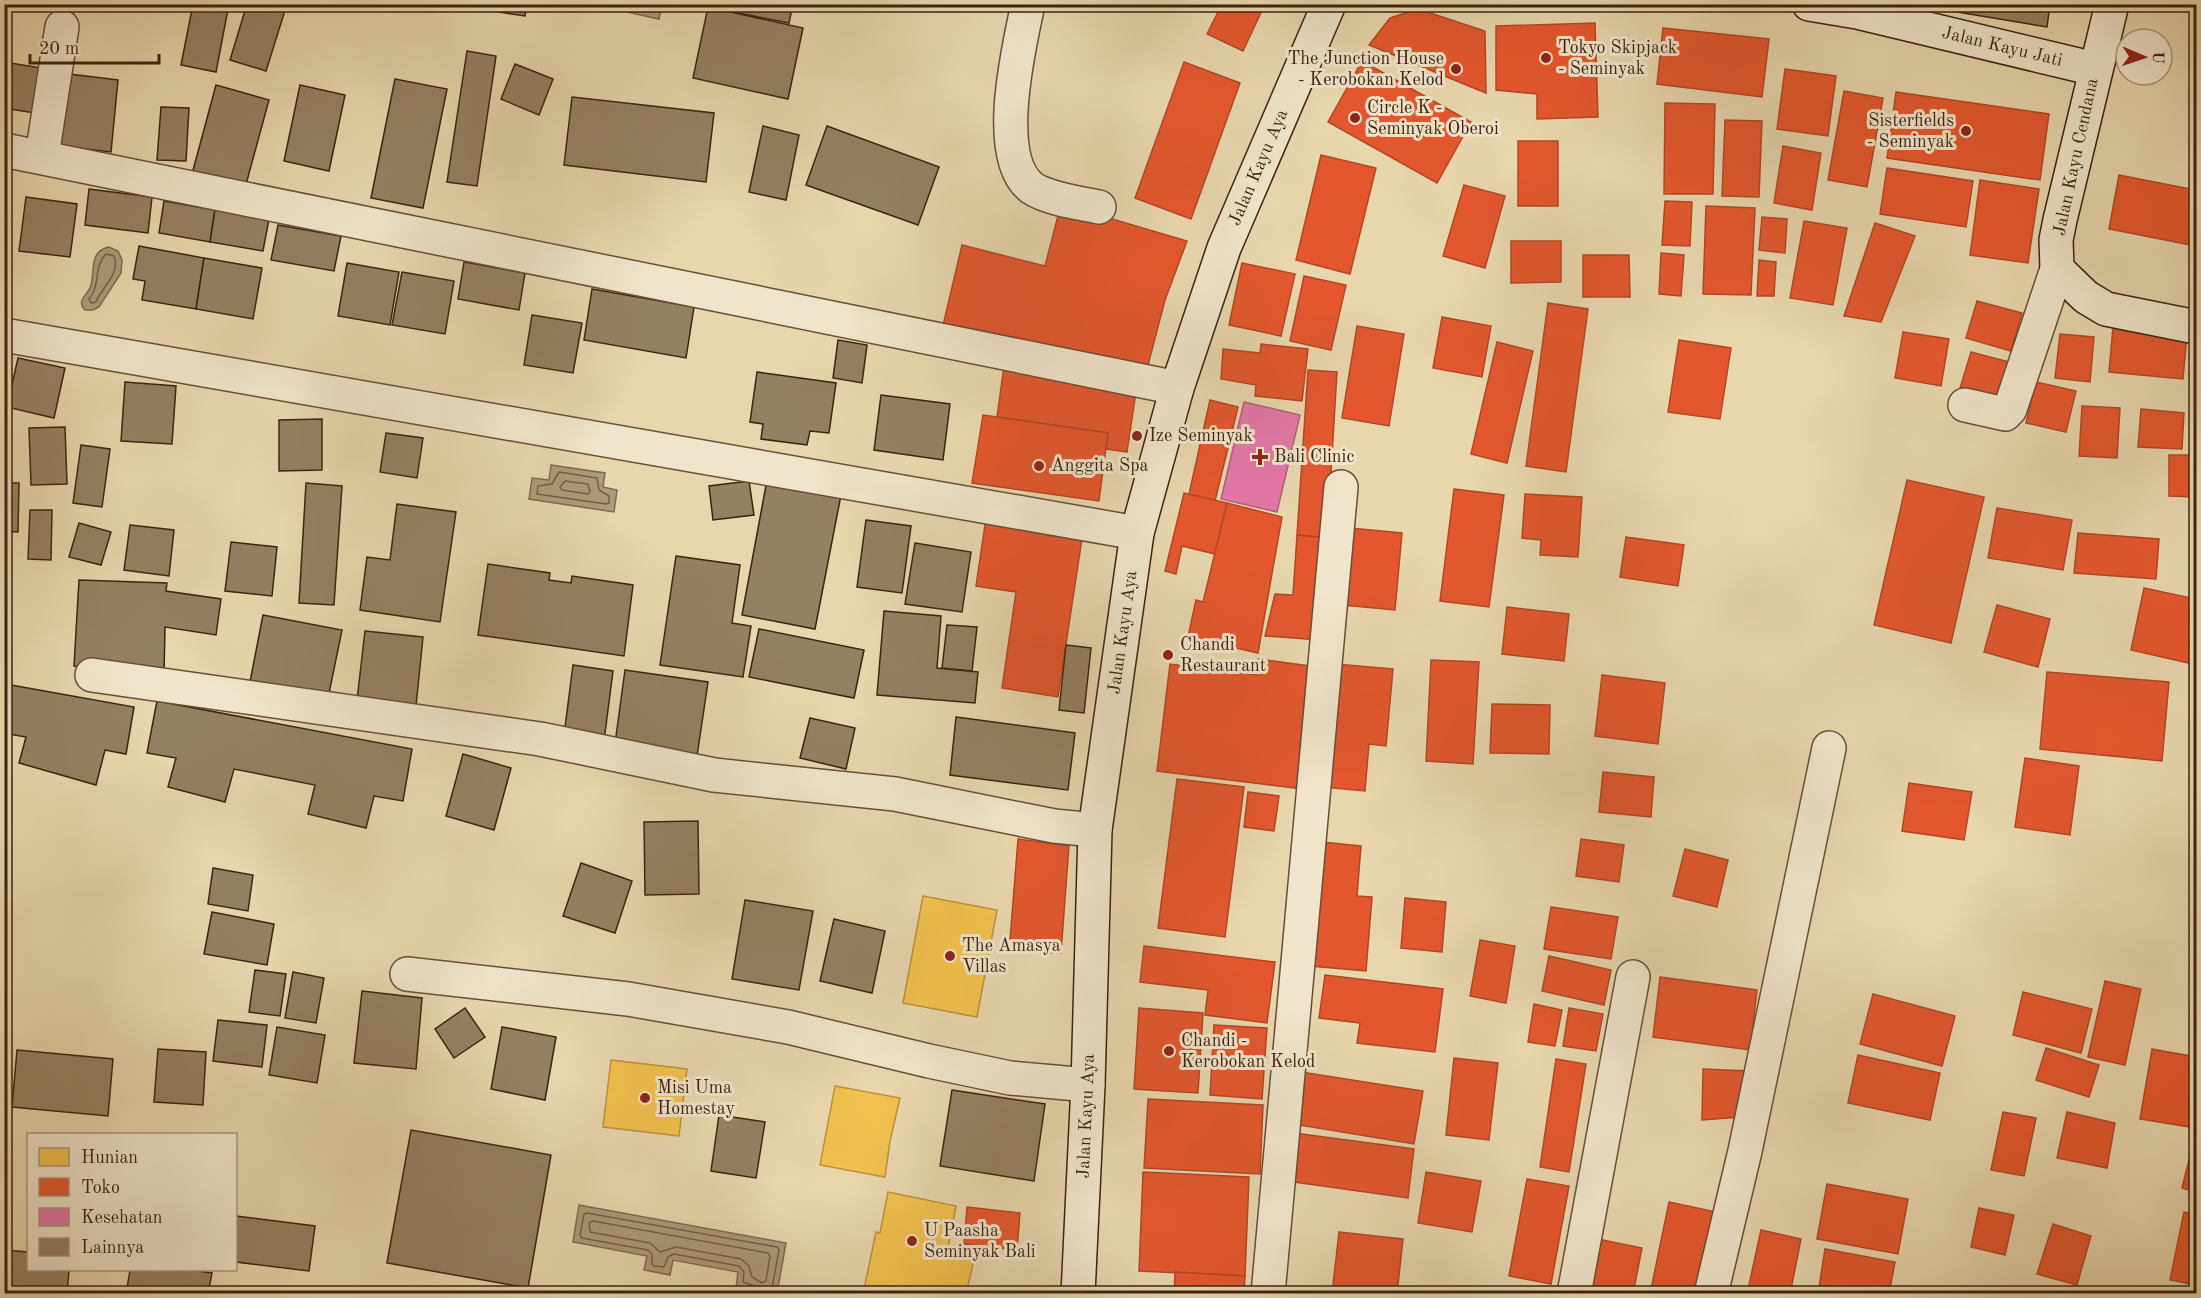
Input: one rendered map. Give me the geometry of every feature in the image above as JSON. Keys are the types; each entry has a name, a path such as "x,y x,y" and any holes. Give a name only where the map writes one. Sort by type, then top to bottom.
{"street":[{"path":"1028,4 1012,99 1010,137 1017,168 1032,188 1056,198 1099,207"},
{"name":"Jalan Kayu Aya","path":"1078,1293 1088,1085 1095,830 1137,533 1177,388 1224,248 1329,4"},
{"name":"Jalan Kayu Jati","path":"1809,4 1857,12 2095,69"},
{"path":"2095,69 2112,4"},
{"path":"42,156 62,27"},
{"name":"Jalan Kayu Cendana","path":"2057,269 2056,240 2095,69"},
{"path":"4,150 1177,388"},
{"path":"1965,405 2005,414 2010,409 2057,269 2086,297 2106,309 2196,327"},
{"path":"4,335 1137,533"},
{"path":"1268,1293 1341,487"},
{"path":"92,675 540,739 714,775 895,794 1054,826 1095,830"},
{"path":"1711,1293 1745,1152 1829,748"},
{"path":"407,974 628,999 788,1027 1010,1078 1088,1085"},
{"path":"1574,1293 1633,978"}],"water":[{"path":"629,4 662,5 659,19 627,12"},
{"path":"109,247 118,251 122,260 121,273 99,307 85,310 81,303 90,289 94,262 98,253"},
{"path":"551,465 605,473 603,487 617,490 614,512 529,499 532,478 549,480"},
{"path":"579,1205 786,1243 777,1293 736,1288 738,1272 673,1260 670,1275 644,1270 647,1256 573,1242"}],"building: Hunian":[{"name":"The Amasya Villas","path":"923,896 997,910 977,1017 903,1003"},
{"name":"Misi Uma Homestay","path":"611,1060 687,1069 679,1136 603,1127"},
{"path":"835,1086 900,1098 890,1141 885,1177 820,1165"},
{"name":"U Paasha Seminyak Bali","path":"888,1192 956,1206 948,1248 975,1255 966,1294 863,1294 876,1232 880,1233"}],"building: Toko":[{"path":"1222,4 1265,4 1243,51 1207,34"},
{"name":"The Junction House - Kerobokan Kelod","path":"1418,9 1485,31 1486,93 1369,45 1390,18"},
{"name":"Tokyo Skipjack - Seminyak","path":"1595,23 1598,117 1537,119 1537,94 1496,90 1496,26"},
{"path":"1663,28 1769,39 1762,97 1657,84"},
{"path":"1362,61 1471,122 1437,183 1328,122"},
{"path":"1184,62 1240,83 1191,219 1135,198"},
{"path":"1785,69 1836,76 1828,136 1777,129"},
{"path":"1844,91 1883,98 1867,187 1828,180"},
{"path":"1896,92 2049,114 2040,180 1887,158"},
{"path":"1665,103 1715,104 1713,194 1664,194"},
{"path":"1725,120 1762,121 1759,197 1722,196"},
{"path":"1518,141 1558,141 1558,206 1518,206"},
{"path":"1783,146 1821,153 1812,210 1774,203"},
{"path":"1321,155 1376,168 1350,274 1296,260"},
{"path":"1887,168 1973,181 1966,227 1880,214"},
{"path":"2119,175 2196,190 2196,246 2109,229"},
{"path":"1980,180 2039,189 2028,263 1970,255"},
{"path":"1464,185 1505,196 1485,268 1443,256"},
{"path":"1665,201 1692,202 1690,246 1662,245"},
{"path":"1061,204 1187,241 1165,300 1147,369 941,334 962,245 1045,266"},
{"path":"1706,206 1755,208 1751,295 1703,294"},
{"path":"1762,217 1787,219 1785,253 1759,250"},
{"path":"1804,221 1847,228 1833,305 1790,298"},
{"path":"1875,223 1915,236 1881,322 1844,316"},
{"path":"1511,241 1561,241 1561,282 1511,283"},
{"path":"1661,253 1684,255 1681,296 1659,294"},
{"path":"1583,255 1629,255 1630,297 1583,297"},
{"path":"1759,260 1776,262 1774,296 1757,296"},
{"path":"1242,263 1295,274 1281,336 1229,325"},
{"path":"1304,276 1346,285 1331,350 1290,341"},
{"path":"1977,301 2022,313 2011,351 1966,338"},
{"path":"1548,303 1588,309 1566,472 1526,466"},
{"path":"1442,317 1491,326 1482,377 1433,368"},
{"path":"1357,326 1404,334 1389,426 1342,418"},
{"path":"2113,327 2187,334 2183,379 2109,372"},
{"path":"1903,332 1949,339 1941,386 1895,378"},
{"path":"2060,334 2094,337 2090,382 2055,378"},
{"path":"1679,340 1731,348 1720,419 1668,412"},
{"path":"1497,342 1533,351 1507,463 1471,454"},
{"path":"1261,344 1308,349 1302,401 1255,396 1256,385 1221,379 1223,349 1260,353"},
{"path":"1971,352 2013,363 2001,407 1958,395"},
{"path":"1004,366 1137,385 1127,452 1106,449 1108,433 997,417"},
{"path":"1308,370 1337,372 1327,538 1297,535"},
{"path":"2193,372 2196,372 2196,437 2190,437"},
{"path":"2036,382 2076,391 2066,432 2026,423"},
{"path":"1210,400 1238,407 1215,501 1189,494"},
{"path":"2082,406 2120,408 2117,458 2079,456"},
{"path":"2141,409 2184,413 2182,449 2138,447"},
{"name":"Anggita Spa","path":"983,415 1108,433 1099,501 972,483"},
{"path":"2169,455 2196,455 2196,497 2169,496"},
{"path":"1907,480 1984,497 1951,643 1874,625"},
{"path":"1454,489 1504,495 1489,607 1440,601"},
{"path":"1184,493 1227,503 1215,554 1182,546 1176,574 1165,571"},
{"path":"1525,494 1582,497 1578,557 1540,555 1541,540 1522,538"},
{"path":"1227,503 1282,517 1258,653 1188,637 1196,600 1203,602"},
{"path":"1997,508 2072,520 2063,570 1988,558"},
{"path":"986,518 1083,532 1058,697 1002,688 1016,592 976,586"},
{"path":"1350,528 1402,533 1395,610 1343,605"},
{"path":"2078,533 2159,539 2156,579 2074,573"},
{"path":"1297,535 1327,538 1319,640 1265,636 1275,594 1293,595"},
{"path":"1626,537 1684,545 1678,586 1620,577"},
{"path":"2144,588 2196,599 2196,649 2193,664 2131,650"},
{"path":"1997,605 2050,619 2038,667 1984,652"},
{"path":"1507,607 1569,614 1564,661 1502,654"},
{"path":"1258,659 1317,667 1302,789 1157,771 1170,664 1256,675"},
{"path":"1431,660 1479,662 1473,764 1426,761"},
{"path":"1335,664 1393,669 1386,746 1369,744 1365,791 1324,787"},
{"path":"2047,672 2169,682 2162,761 2040,749"},
{"path":"1602,675 1665,683 1658,744 1595,736"},
{"path":"1492,704 1550,705 1549,754 1490,753"},
{"path":"2025,758 2079,766 2070,835 2015,827"},
{"path":"1603,772 1654,777 1651,817 1599,812"},
{"path":"1177,779 1244,787 1225,937 1158,928"},
{"path":"1909,783 1972,792 1964,840 1902,831"},
{"path":"1248,792 1279,796 1274,831 1244,827"},
{"path":"1018,839 1069,846 1061,953 1009,952"},
{"path":"1581,839 1624,845 1619,882 1576,876"},
{"path":"1322,842 1361,846 1357,896 1372,897 1366,971 1310,966"},
{"path":"1685,849 1728,860 1717,907 1673,896"},
{"path":"1405,898 1446,902 1442,952 1401,948"},
{"path":"1551,907 1618,917 1611,959 1544,949"},
{"path":"1480,940 1515,946 1506,1003 1470,996"},
{"path":"1144,946 1275,962 1267,1023 1205,1015 1208,990 1140,982"},
{"path":"1549,956 1611,970 1604,1005 1542,991"},
{"path":"1325,975 1443,989 1435,1052 1357,1043 1360,1023 1319,1018"},
{"path":"1660,977 1757,990 1750,1050 1653,1037"},
{"path":"2105,981 2141,989 2125,1065 2088,1057"},
{"path":"2023,992 2092,1009 2081,1053 2013,1035"},
{"path":"1873,994 1955,1016 1942,1066 1860,1044"},
{"path":"1534,1004 1562,1010 1555,1046 1528,1042"},
{"name":"Chandi - Kerobokan Kelod","path":"1139,1008 1203,1013 1198,1093 1134,1089"},
{"path":"1569,1008 1603,1014 1596,1051 1563,1046"},
{"path":"1214,1025 1267,1028 1262,1099 1210,1095"},
{"path":"2046,1048 2099,1065 2089,1097 2036,1080"},
{"path":"2152,1049 2196,1057 2196,1128 2140,1119"},
{"path":"1858,1055 1940,1073 1930,1120 1848,1103"},
{"path":"1454,1058 1498,1063 1489,1140 1446,1135"},
{"path":"1556,1059 1586,1064 1569,1172 1540,1167"},
{"path":"1703,1069 1749,1071 1741,1117 1702,1120"},
{"path":"1301,1072 1423,1091 1414,1144 1293,1124"},
{"path":"1148,1099 1263,1105 1260,1174 1144,1168"},
{"path":"2003,1112 2036,1118 2024,1176 1991,1170"},
{"path":"2067,1112 2115,1123 2107,1168 2057,1158"},
{"path":"1294,1133 1414,1149 1408,1198 1287,1181"},
{"path":"2194,1140 2196,1140 2196,1192 2182,1188"},
{"path":"1143,1172 1249,1177 1245,1276 1139,1271"},
{"path":"1426,1172 1481,1181 1472,1232 1418,1223"},
{"path":"1527,1179 1569,1186 1551,1284 1509,1276"},
{"path":"1827,1184 1908,1199 1898,1254 1817,1239"},
{"path":"1669,1202 1716,1212 1699,1294 1650,1294"},
{"path":"967,1207 1020,1213 1017,1250 964,1244"},
{"path":"1979,1208 2014,1215 2005,1255 1971,1247"},
{"path":"2184,1212 2196,1215 2196,1285 2170,1280"},
{"path":"2053,1224 2091,1236 2077,1285 2037,1274"},
{"path":"1761,1230 1801,1239 1790,1294 1747,1294"},
{"path":"1339,1232 1403,1239 1397,1294 1332,1294"},
{"path":"1593,1238 1642,1248 1633,1294 1583,1292"},
{"path":"1825,1249 1895,1262 1889,1294 1818,1294"},
{"path":"1175,1272 1245,1276 1244,1294 1174,1294"},
{"path":"1986,1289 2021,1294 1986,1294"}],"building: Kesehatan":[{"name":"Bali Clinic","path":"1244,402 1300,415 1277,512 1221,499"}],"building: Lainnya":[{"path":"193,4 229,4 216,72 181,65"},
{"path":"247,4 287,4 266,71 230,60"},
{"path":"446,4 527,4 525,16"},
{"path":"707,4 793,4 789,23 707,7"},
{"path":"1909,4 2050,4 2047,27"},
{"path":"708,7 803,28 788,99 693,78"},
{"path":"467,51 496,56 477,186 447,182"},
{"path":"4,62 48,69 41,114 4,108"},
{"path":"515,64 553,79 539,115 501,99"},
{"path":"61,73 118,80 111,152 52,145"},
{"path":"395,79 447,89 423,208 371,198"},
{"path":"216,85 269,100 245,188 192,174"},
{"path":"300,85 345,95 329,171 284,161"},
{"path":"572,97 714,113 706,182 564,165"},
{"path":"161,107 189,108 186,161 157,160"},
{"path":"763,126 799,135 786,200 749,192"},
{"path":"827,126 939,167 918,225 806,185"},
{"path":"4,185 8,186 4,209"},
{"path":"89,189 152,197 148,233 85,225"},
{"path":"26,197 77,204 70,257 19,251"},
{"path":"164,201 215,210 210,242 159,233"},
{"path":"215,210 269,219 263,251 210,242"},
{"path":"278,225 341,236 334,271 271,260"},
{"path":"139,246 204,258 196,309 142,300 145,281 133,279"},
{"path":"204,258 262,268 253,319 196,309"},
{"path":"464,262 525,273 519,310 458,299"},
{"path":"347,263 399,272 390,325 338,316"},
{"path":"402,272 454,281 445,334 392,325"},
{"path":"592,289 694,307 686,358 584,340"},
{"path":"532,315 582,323 573,373 524,365"},
{"path":"838,340 867,345 862,383 833,378"},
{"path":"18,358 65,368 54,418 7,407"},
{"path":"757,372 836,383 829,433 810,431 807,445 761,439 763,424 750,422"},
{"path":"125,382 176,386 172,444 121,441"},
{"path":"881,395 950,404 943,460 874,450"},
{"path":"322,419 322,470 279,471 279,420"},
{"path":"65,427 67,484 31,485 29,428"},
{"path":"386,433 423,438 417,478 380,472"},
{"path":"81,445 110,449 102,507 73,503"},
{"path":"767,480 841,495 815,629 742,615"},
{"path":"749,481 754,515 713,520 709,486"},
{"path":"4,483 19,483 18,532 4,531"},
{"path":"306,483 342,486 334,605 299,603"},
{"path":"397,504 456,512 440,622 360,610 367,557 390,560"},
{"path":"30,510 52,510 51,560 28,559"},
{"path":"866,520 911,526 902,593 857,587"},
{"path":"79,523 111,532 101,565 69,557"},
{"path":"130,525 174,530 169,576 124,570"},
{"path":"231,542 277,547 272,596 225,591"},
{"path":"915,543 971,552 962,612 905,604"},
{"path":"676,556 740,565 732,623 751,626 743,677 660,665"},
{"path":"488,564 550,573 549,580 571,583 572,576 633,585 624,656 478,635"},
{"path":"79,580 167,583 166,591 221,599 216,635 165,627 164,674 74,666"},
{"path":"884,611 941,616 937,668 978,672 975,703 877,695"},
{"path":"263,615 342,630 327,703 249,687"},
{"path":"947,625 977,627 972,671 942,668"},
{"path":"759,629 864,650 854,698 749,677"},
{"path":"365,631 423,637 416,706 357,700"},
{"path":"1066,645 1091,648 1084,713 1059,710"},
{"path":"573,665 613,671 604,741 564,735"},
{"path":"625,670 708,682 696,763 614,751"},
{"path":"11,685 134,707 126,754 105,750 96,785 19,763 26,737 4,733 4,719"},
{"path":"157,701 412,749 403,801 374,796 366,828 308,814 315,785 234,769 225,802 168,787 176,758 147,753"},
{"path":"956,717 1075,733 1068,790 950,775"},
{"path":"810,718 855,728 846,769 800,758"},
{"path":"463,754 511,768 494,830 446,816"},
{"path":"698,821 699,894 645,895 644,822"},
{"path":"581,863 632,881 615,933 563,916"},
{"path":"213,868 253,875 248,911 208,904"},
{"path":"745,900 813,911 799,990 732,979"},
{"path":"212,912 274,924 267,965 204,954"},
{"path":"834,919 885,931 872,993 820,981"},
{"path":"255,970 286,974 280,1016 249,1012"},
{"path":"293,972 324,978 316,1023 285,1018"},
{"path":"362,991 422,998 416,1069 354,1063"},
{"path":"465,1008 485,1037 454,1058 435,1029"},
{"path":"218,1020 267,1025 262,1067 213,1061"},
{"path":"277,1027 325,1035 317,1083 269,1075"},
{"path":"502,1027 556,1037 545,1100 491,1089"},
{"path":"158,1049 206,1052 203,1105 154,1102"},
{"path":"17,1050 113,1059 108,1116 12,1107"},
{"path":"952,1090 1045,1104 1034,1181 940,1166"},
{"path":"719,1115 765,1122 756,1178 711,1171"},
{"path":"411,1130 551,1155 528,1288 387,1263"},
{"path":"237,1216 315,1226 309,1271 237,1262"},
{"path":"4,1250 27,1252 27,1271 69,1271 67,1294 4,1294"},
{"path":"130,1271 212,1273 208,1294 126,1294"},
{"path":"353,1287 391,1294 352,1294"}],"place":[{"name":"Tokyo Skipjack - Seminyak","path":"1546,58"},
{"name":"The Junction House - Kerobokan Kelod","path":"1456,69"},
{"name":"Circle K - Seminyak Oberoi","path":"1355,118"},
{"name":"Sisterfields - Seminyak","path":"1966,131"},
{"name":"Ize Seminyak","path":"1137,436"},
{"name":"Bali Clinic","path":"1260,457"},
{"name":"Anggita Spa","path":"1039,466"},
{"name":"Chandi Restaurant","path":"1168,655"},
{"name":"The Amasya Villas","path":"950,956"},
{"name":"Chandi - Kerobokan Kelod","path":"1169,1051"},
{"name":"Misi Uma Homestay","path":"645,1098"},
{"name":"U Paasha Seminyak Bali","path":"912,1241"}]}
